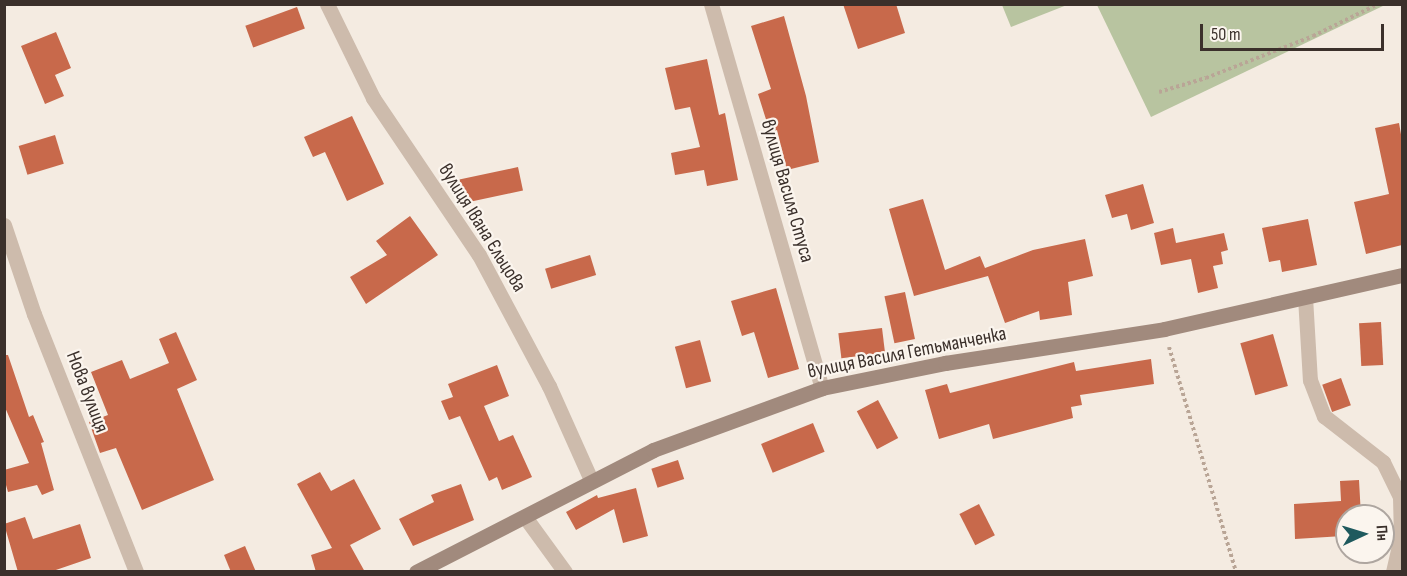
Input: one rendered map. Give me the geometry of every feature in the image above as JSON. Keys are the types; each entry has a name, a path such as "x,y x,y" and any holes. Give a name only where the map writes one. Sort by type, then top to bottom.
{"street":[{"name":"вулиця Івана Єльцова","path":"327,4 373,98 479,255 549,386 591,480"},
{"name":"вулиця Василя Стуса","path":"711,4 822,388"},
{"name":"Нова вулиця","path":"4,225 34,314 136,572"},
{"name":"вулиця Василя Гетьманченка","path":"416,572 653,450 822,388 945,363 1164,328 1402,275"},
{"path":"1305,297 1310,380 1324,416 1383,462 1400,497 1401,537 1392,572"},
{"path":"525,517 565,572"}],"path":[{"path":"1159,92 1206,78 1313,36 1378,4"},
{"path":"1164,328 1236,572"}],"green space":[{"path":"1002,5 1067,5 1011,27"},
{"path":"1097,5 1385,5 1151,117"}],"building":[{"path":"843,4 896,4 905,33 858,49"},
{"path":"297,7 305,29 253,47 245,26"},
{"path":"784,16 806,96 819,162 787,170 777,130 770,132 758,94 771,89 751,26"},
{"path":"56,32 71,68 55,75 64,96 45,104 21,46"},
{"path":"707,59 719,115 725,113 738,180 707,186 704,170 675,175 671,153 700,147 690,107 675,110 665,68"},
{"path":"352,116 384,184 347,201 325,152 313,157 304,137"},
{"path":"1399,123 1402,140 1402,245 1366,254 1354,202 1389,194 1375,128"},
{"path":"55,135 64,164 27,175 19,146"},
{"path":"518,167 523,190 464,203 459,179"},
{"path":"1143,184 1154,223 1131,230 1127,214 1112,218 1105,195"},
{"path":"923,199 945,270 980,256 985,268 1033,250 1085,239 1093,276 1068,282 1072,315 1040,320 1039,311 1005,323 988,276 914,296 889,209"},
{"path":"410,216 438,255 366,304 350,277 387,255 376,241"},
{"path":"1308,219 1317,265 1282,272 1280,260 1269,262 1262,228"},
{"path":"1173,228 1176,243 1224,233 1228,250 1221,252 1223,264 1213,266 1218,288 1198,293 1191,259 1161,265 1154,233"},
{"path":"590,255 596,275 551,289 545,269"},
{"path":"776,288 799,369 768,378 754,332 742,336 731,301"},
{"path":"905,292 915,339 894,343 884,296"},
{"path":"1381,322 1383,365 1361,366 1359,323"},
{"path":"882,328 885,353 841,358 838,333"},
{"path":"176,332 197,380 177,389 214,480 142,510 116,448 100,453 89,422 108,415 91,372 122,360 130,379 169,363 159,339"},
{"path":"1273,334 1288,386 1255,395 1240,343"},
{"path":"700,340 711,382 686,388 675,347"},
{"path":"4,355 8,355 29,417 33,415 44,442 41,443 54,490 42,495 37,485 8,492 4,478 4,470 29,463 4,405"},
{"path":"1151,359 1154,384 1080,395 1082,405 1071,407 1073,418 993,439 989,424 939,439 925,390 947,384 950,393 1074,362 1076,371"},
{"path":"497,365 509,396 484,406 499,441 513,435 532,477 502,490 497,477 489,481 460,416 449,420 441,401 453,397 448,384"},
{"path":"1341,378 1351,405 1332,412 1322,385"},
{"path":"878,400 898,438 877,449 857,411"},
{"path":"813,423 825,452 773,473 761,444"},
{"path":"678,460 684,479 658,488 651,469"},
{"path":"320,472 331,491 354,479 381,529 350,545 365,572 316,572 311,555 332,548 297,484"},
{"path":"1359,480 1360,504 1335,504 1335,536 1295,539 1294,504 1341,501 1340,481"},
{"path":"461,484 474,520 413,546 399,519 434,502 431,495"},
{"path":"636,488 648,536 623,543 614,509 576,530 566,512 597,495 598,498"},
{"path":"979,504 995,535 975,545 959,514"},
{"path":"25,517 33,539 80,524 91,558 50,572 18,572 4,524"},
{"path":"245,546 256,572 231,572 224,555"}]}
